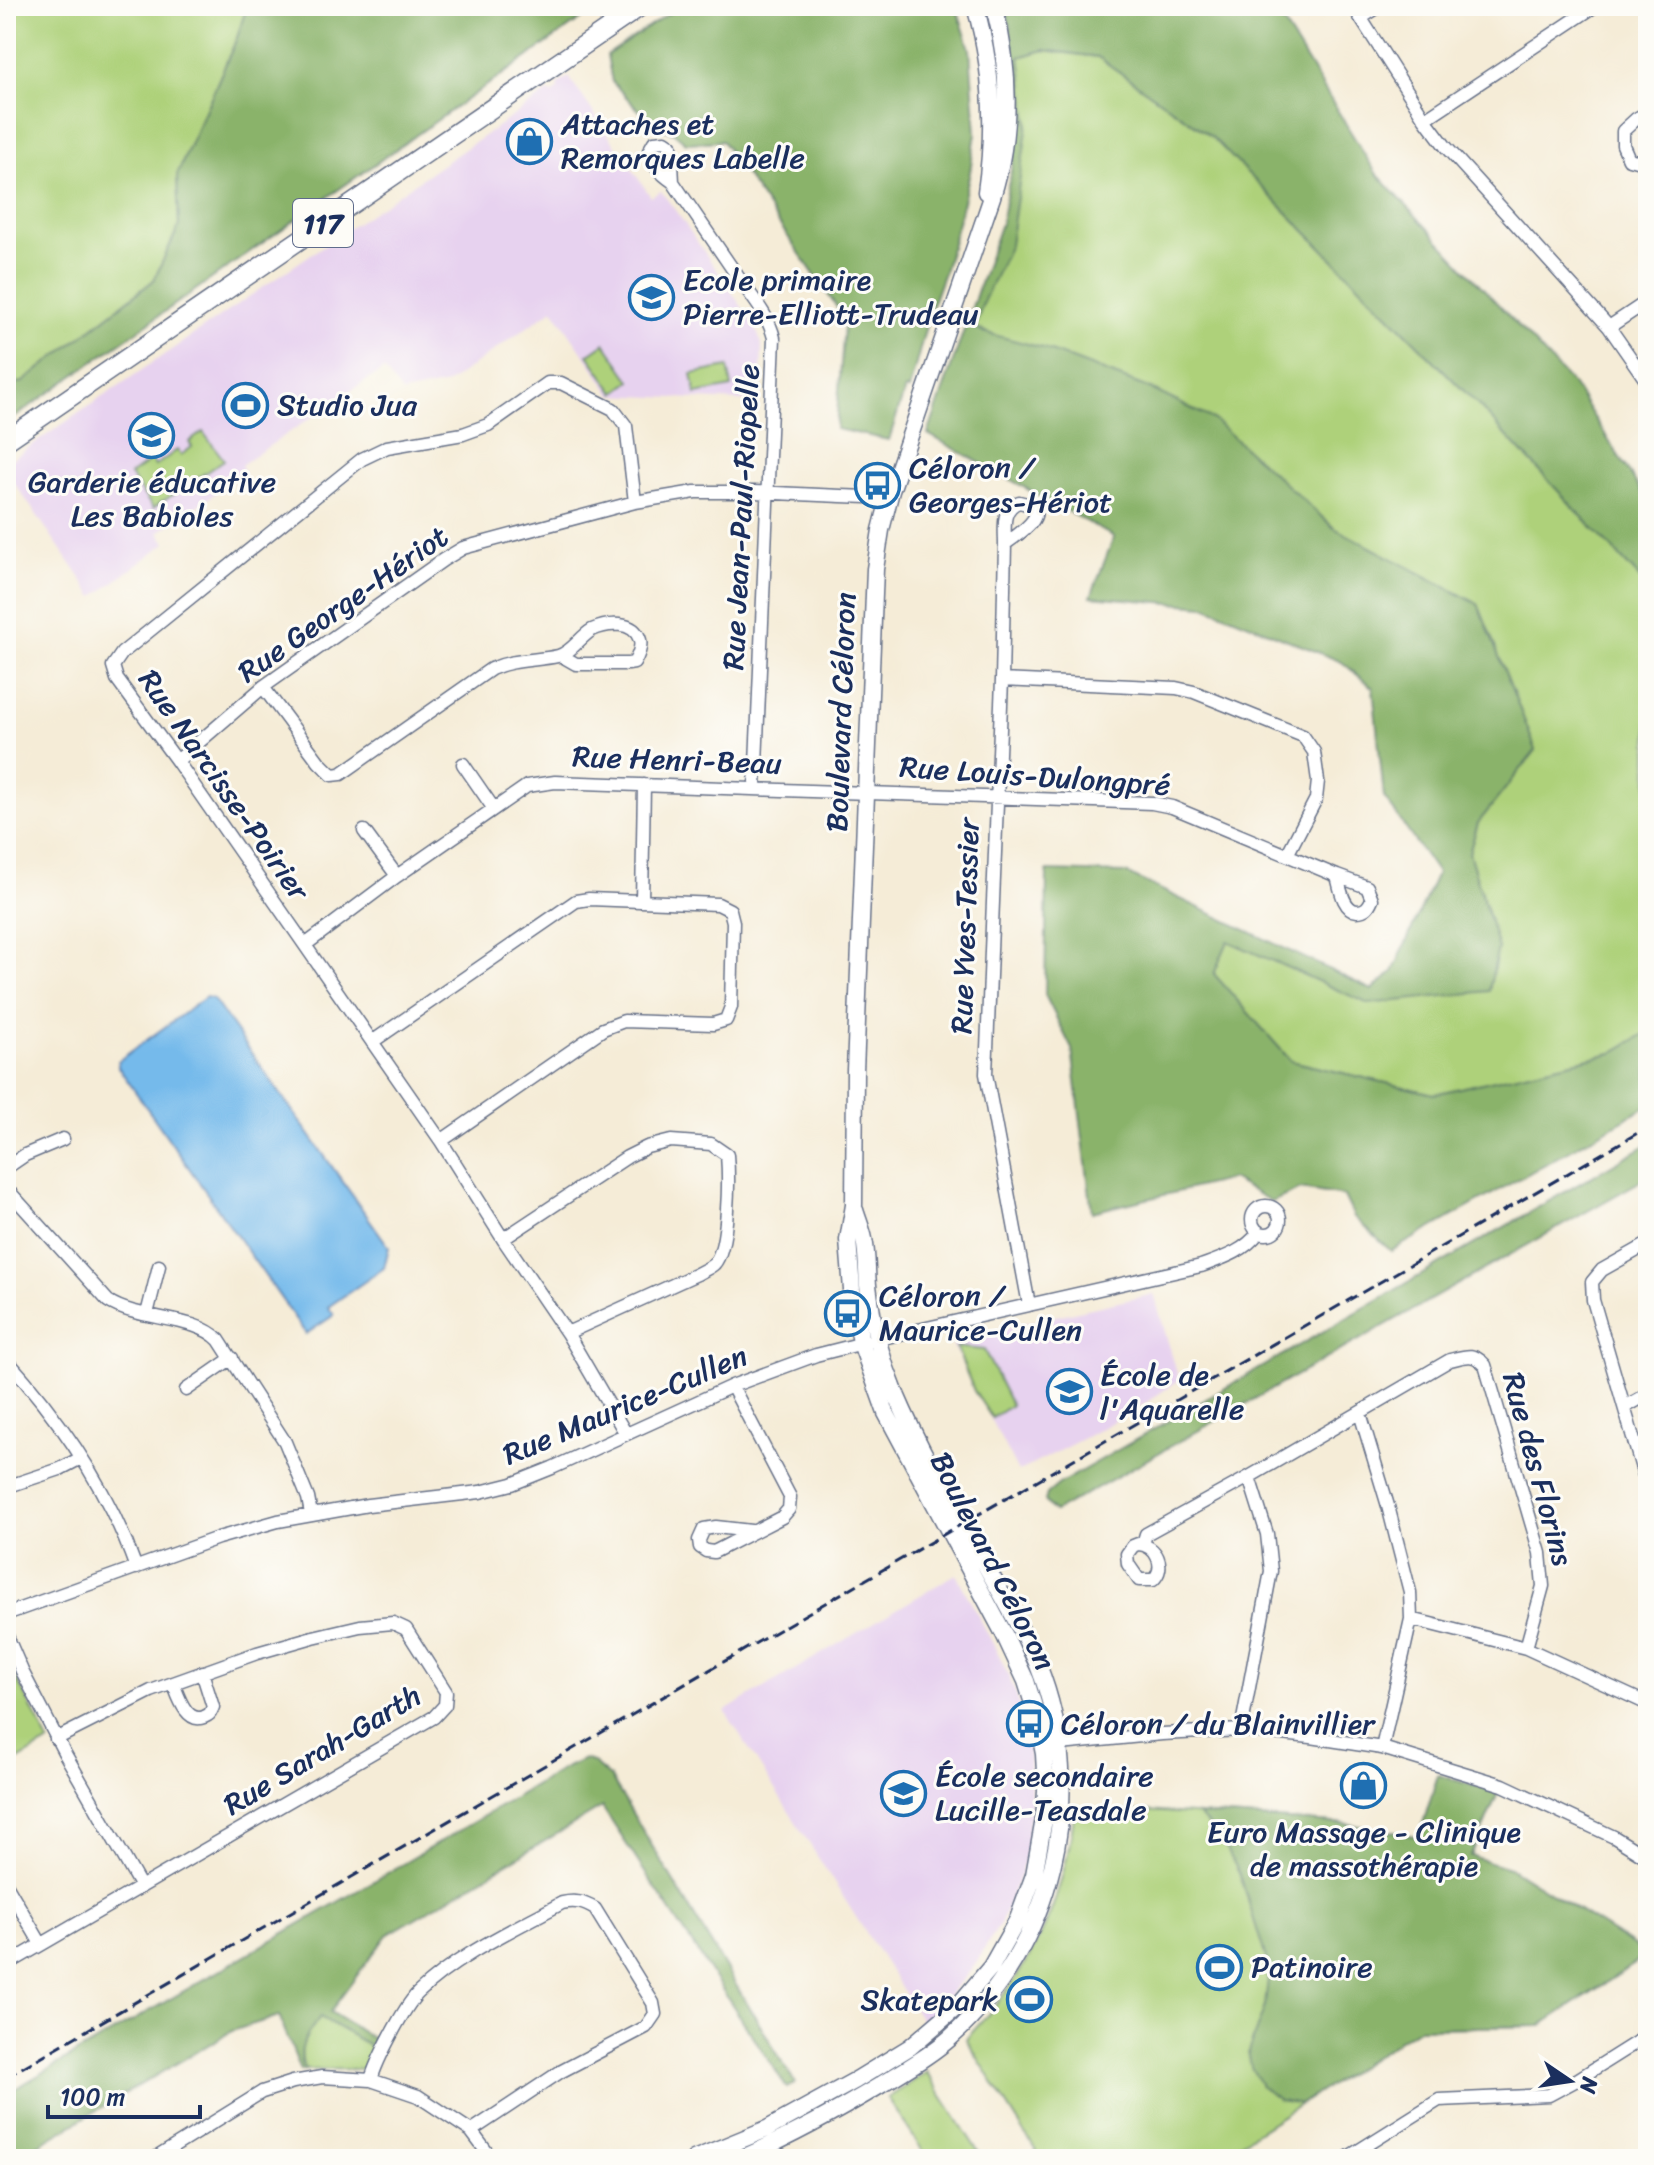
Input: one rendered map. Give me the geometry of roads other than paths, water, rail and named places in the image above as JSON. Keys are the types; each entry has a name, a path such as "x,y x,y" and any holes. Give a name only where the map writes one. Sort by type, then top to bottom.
{"main road":[{"name":"117","path":"6,441 641,6"}],"street":[{"name":"Boulevard Céloron","path":"975,6 986,54 991,102 988,174 977,237"},
{"name":"Boulevard Céloron","path":"740,2159 810,2125 922,2059 967,2022 997,1987 1028,1936 1050,1878 1061,1814 1062,1777 1018,1663 894,1431 876,1389 870,1341 849,1266 848,1240 854,1205 855,1071 874,581 888,502 997,180 1006,133 1007,102 1005,66 994,6"},
{"path":"1353,6 1446,147 1609,327 1648,383"},
{"path":"1361,18 1380,6"},
{"path":"1425,119 1595,6"},
{"path":"1648,112 1623,131 1623,145 1629,159 1644,163 1648,160"},
{"name":"Rue Jean-Paul-Riopelle","path":"673,182 759,307 773,333 755,788"},
{"path":"1609,327 1648,301"},
{"name":"Rue Narcisse-Poirier","path":"626,1434 567,1333 441,1141 117,679 113,666 122,653 362,459 387,447 476,430 498,419 548,383 561,383 613,409 626,426 635,502"},
{"name":"Rue George-Hériot","path":"177,761 263,687 463,548 635,502 695,492 868,497 888,502"},
{"name":"Rue Yves-Tessier","path":"1005,544 986,1074 1029,1305"},
{"path":"263,687 332,775 341,774 491,669 506,662 562,656 593,630 607,626 628,625 635,630 641,642 634,663 576,664 562,656"},
{"path":"1002,680 1176,688 1194,692 1303,736 1314,752 1318,781 1316,799 1287,855"},
{"path":"463,764 494,809"},
{"name":"Rue Henri-Beau","path":"305,945 397,876 527,786 555,782 866,792"},
{"path":"642,901 644,785"},
{"name":"Rue Louis-Dulongpré","path":"866,792 1152,803 1172,807 1337,876"},
{"path":"364,831 397,876"},
{"path":"372,1042 576,901 718,904 730,910 733,922 731,1007 726,1020 713,1024 615,1023 441,1141"},
{"path":"6,1168 25,1155 63,1139"},
{"path":"503,1239 647,1147 671,1141 711,1144 727,1155 729,1175 724,1242 715,1263 567,1333"},
{"path":"6,1188 108,1301 117,1307 206,1330 219,1340 289,1450 311,1514"},
{"name":"Rue Maurice-Cullen","path":"6,1614 249,1528 311,1514 498,1488 536,1475 732,1386 793,1362 870,1341 1201,1266 1250,1245 1259,1232"},
{"path":"1648,1244 1602,1270 1592,1282 1593,1300 1648,1489"},
{"path":"147,1314 159,1266"},
{"name":"Rue des Florins","path":"1143,1544 1146,1534 1450,1360 1467,1355 1479,1358 1485,1365 1540,1553 1543,1586 1526,1648"},
{"path":"186,1390 232,1358"},
{"path":"6,1359 81,1458 113,1511 136,1568"},
{"path":"732,1386 790,1497 789,1509 782,1517 751,1531"},
{"path":"1625,1407 1648,1394"},
{"path":"1360,1413 1410,1592 1411,1619 1382,1748"},
{"path":"6,1487 60,1469 81,1458"},
{"path":"1241,1730 1271,1571 1267,1534 1249,1477"},
{"path":"1411,1619 1526,1648 1648,1704"},
{"name":"Rue Sarah-Garth","path":"6,1965 434,1717 442,1711 447,1699 445,1689 406,1629 393,1623 360,1626 267,1650 202,1672 138,1698 56,1739"},
{"path":"6,1634 56,1739 141,1887"},
{"path":"173,1683 189,1714 202,1718 213,1707 202,1672"},
{"path":"1050,1745 1241,1730 1382,1748 1503,1785 1614,1837 1648,1858"},
{"name":"Boulevard Céloron","path":"694,2159 767,2129 871,2071 931,2031 972,1990 991,1967 1012,1930 1032,1883 1041,1845 1050,1745"},
{"path":"6,1884 41,1944"},
{"path":"371,2080 385,2047 417,1994 457,1962 562,1903 583,1902 595,1909 653,2003 655,2014 646,2027 560,2072 471,2131"},
{"path":"1345,2159 1439,2100 1549,2095 1648,2035"},
{"path":"154,2159 262,2092 322,2077 371,2080 418,2096 471,2131 492,2159"}],"water":[{"path":"206,997 213,999 389,1247 384,1268 328,1307 334,1315 306,1334 118,1067 118,1061"}],"railway":[{"path":"6,2077 1648,1127"}],"place":[{"name":"Attaches et Remorques Labelle","path":"530,141"},
{"name":"Ecole primaire Pierre-Elliott-Trudeau","path":"652,297"},
{"name":"Studio Jua","path":"246,405"},
{"name":"Garderie éducative Les Babioles","path":"152,436"},
{"name":"Céloron / Georges-Hériot","path":"878,485"},
{"name":"Céloron / Maurice-Cullen","path":"848,1313"},
{"name":"École de l'Aquarelle","path":"1069,1392"},
{"name":"Céloron / du Blainvillier","path":"1030,1724"},
{"name":"Euro Massage - Clinique de massothérapie","path":"1364,1786"},
{"name":"École secondaire Lucille-Teasdale","path":"904,1793"},
{"name":"Patinoire","path":"1220,1967"},
{"name":"Skatepark","path":"1029,2000"}]}
